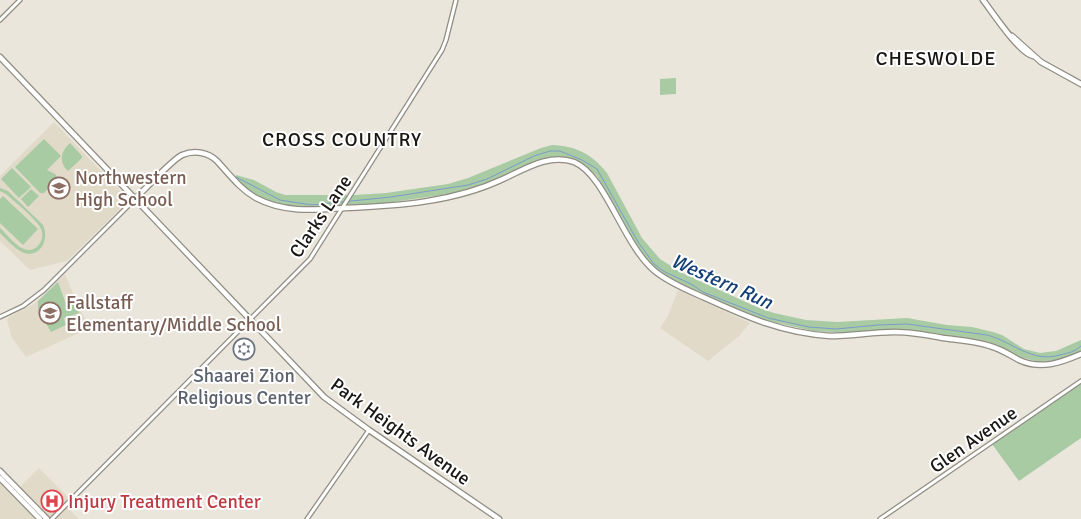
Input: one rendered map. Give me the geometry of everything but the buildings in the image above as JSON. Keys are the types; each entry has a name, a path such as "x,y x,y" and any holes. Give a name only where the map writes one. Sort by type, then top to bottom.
{"main road":[{"path":"983,0 1012,36 1033,56 1051,69 1081,84"},
{"name":"Park Heights Avenue","path":"0,57 324,398 500,519"},
{"path":"135,199 180,156 196,153 210,156 243,189 257,198 272,205 297,210 344,206 377,207 454,196 489,186 547,160 567,160 580,165 593,176 629,241 641,258 652,269 676,285 757,321 783,329 820,335 849,336 898,332 945,338 990,346 1025,362 1040,365 1057,364 1081,354"},
{"path":"0,471 47,519"},
{"path":"0,478 6,480 14,489 17,488"},
{"path":"0,478 40,519"}],"street":[{"path":"0,20 20,0"},
{"name":"Clarks Lane","path":"52,519 310,259 442,50 456,0"},
{"path":"0,317 23,306 44,290 135,199"},
{"name":"Glen Avenue","path":"880,519 1081,381"},
{"path":"307,519 369,430"}],"shaded area":[{"name":"Northwestern High School","path":"54,122 129,200 67,261 30,270 0,241 0,176"},
{"name":"Fallstaff Elementary/Middle School","path":"65,274 79,308 91,329 26,357 12,338 7,320 9,317 34,304"},
{"path":"678,290 750,323 739,336 708,361 660,328 668,316"},
{"path":"39,468 71,500 66,506 79,519 0,519 0,474 17,490"}],"green space":[{"path":"676,78 676,94 660,95 660,79"},
{"path":"44,139 61,156 47,170 58,178 44,193 40,193 15,167"},
{"path":"70,143 82,158 68,171 63,164 62,157 64,149"},
{"path":"552,145 569,147 583,152 601,166 607,173 642,238 660,259 682,273 757,307 806,320 837,322 907,318 972,327 1002,335 1024,349 1040,353 1056,351 1081,340 1081,351 1058,360 1039,362 1020,357 995,344 966,338 897,329 849,333 813,331 764,320 672,280 654,267 637,248 597,176 585,165 566,157 546,158 481,185 449,194 386,203 356,205 301,208 278,205 252,193 235,178 236,175 254,180 285,195 386,193 448,184"},
{"path":"12,168 31,187 19,198 1,179"},
{"path":"0,188 8,191 43,225 45,237 42,247 38,251 28,254 22,252 0,233 0,228 17,245 29,250 40,244 42,236 40,227 33,218 0,191"},
{"path":"31,189 39,196 28,207 21,199"},
{"path":"3,196 38,229 23,245 0,223 0,199"},
{"path":"58,282 67,307 75,304 79,313 64,318 66,325 51,332 38,309 38,301"},
{"path":"1081,383 1081,438 1019,481 992,444"}],"waterway":[{"name":"Western Run","path":"236,177 280,200 312,205 391,197 468,185 487,179 534,156 550,151 560,151 582,160 597,169 638,242 654,264 703,292 768,318 809,327 836,329 907,324 987,335 1022,351 1050,357 1066,354 1081,346"}],"place":[{"name":"Northwestern High School","path":"59,188"},
{"name":"Fallstaff Elementary/Middle School","path":"50,313"},
{"name":"Shaarei Zion Religious Center","path":"244,349"},
{"name":"Injury Treatment Center","path":"52,501"}],"district":[{"name":"CHESWOLDE","path":"936,58"},
{"name":"CROSS COUNTRY","path":"342,139"}]}
